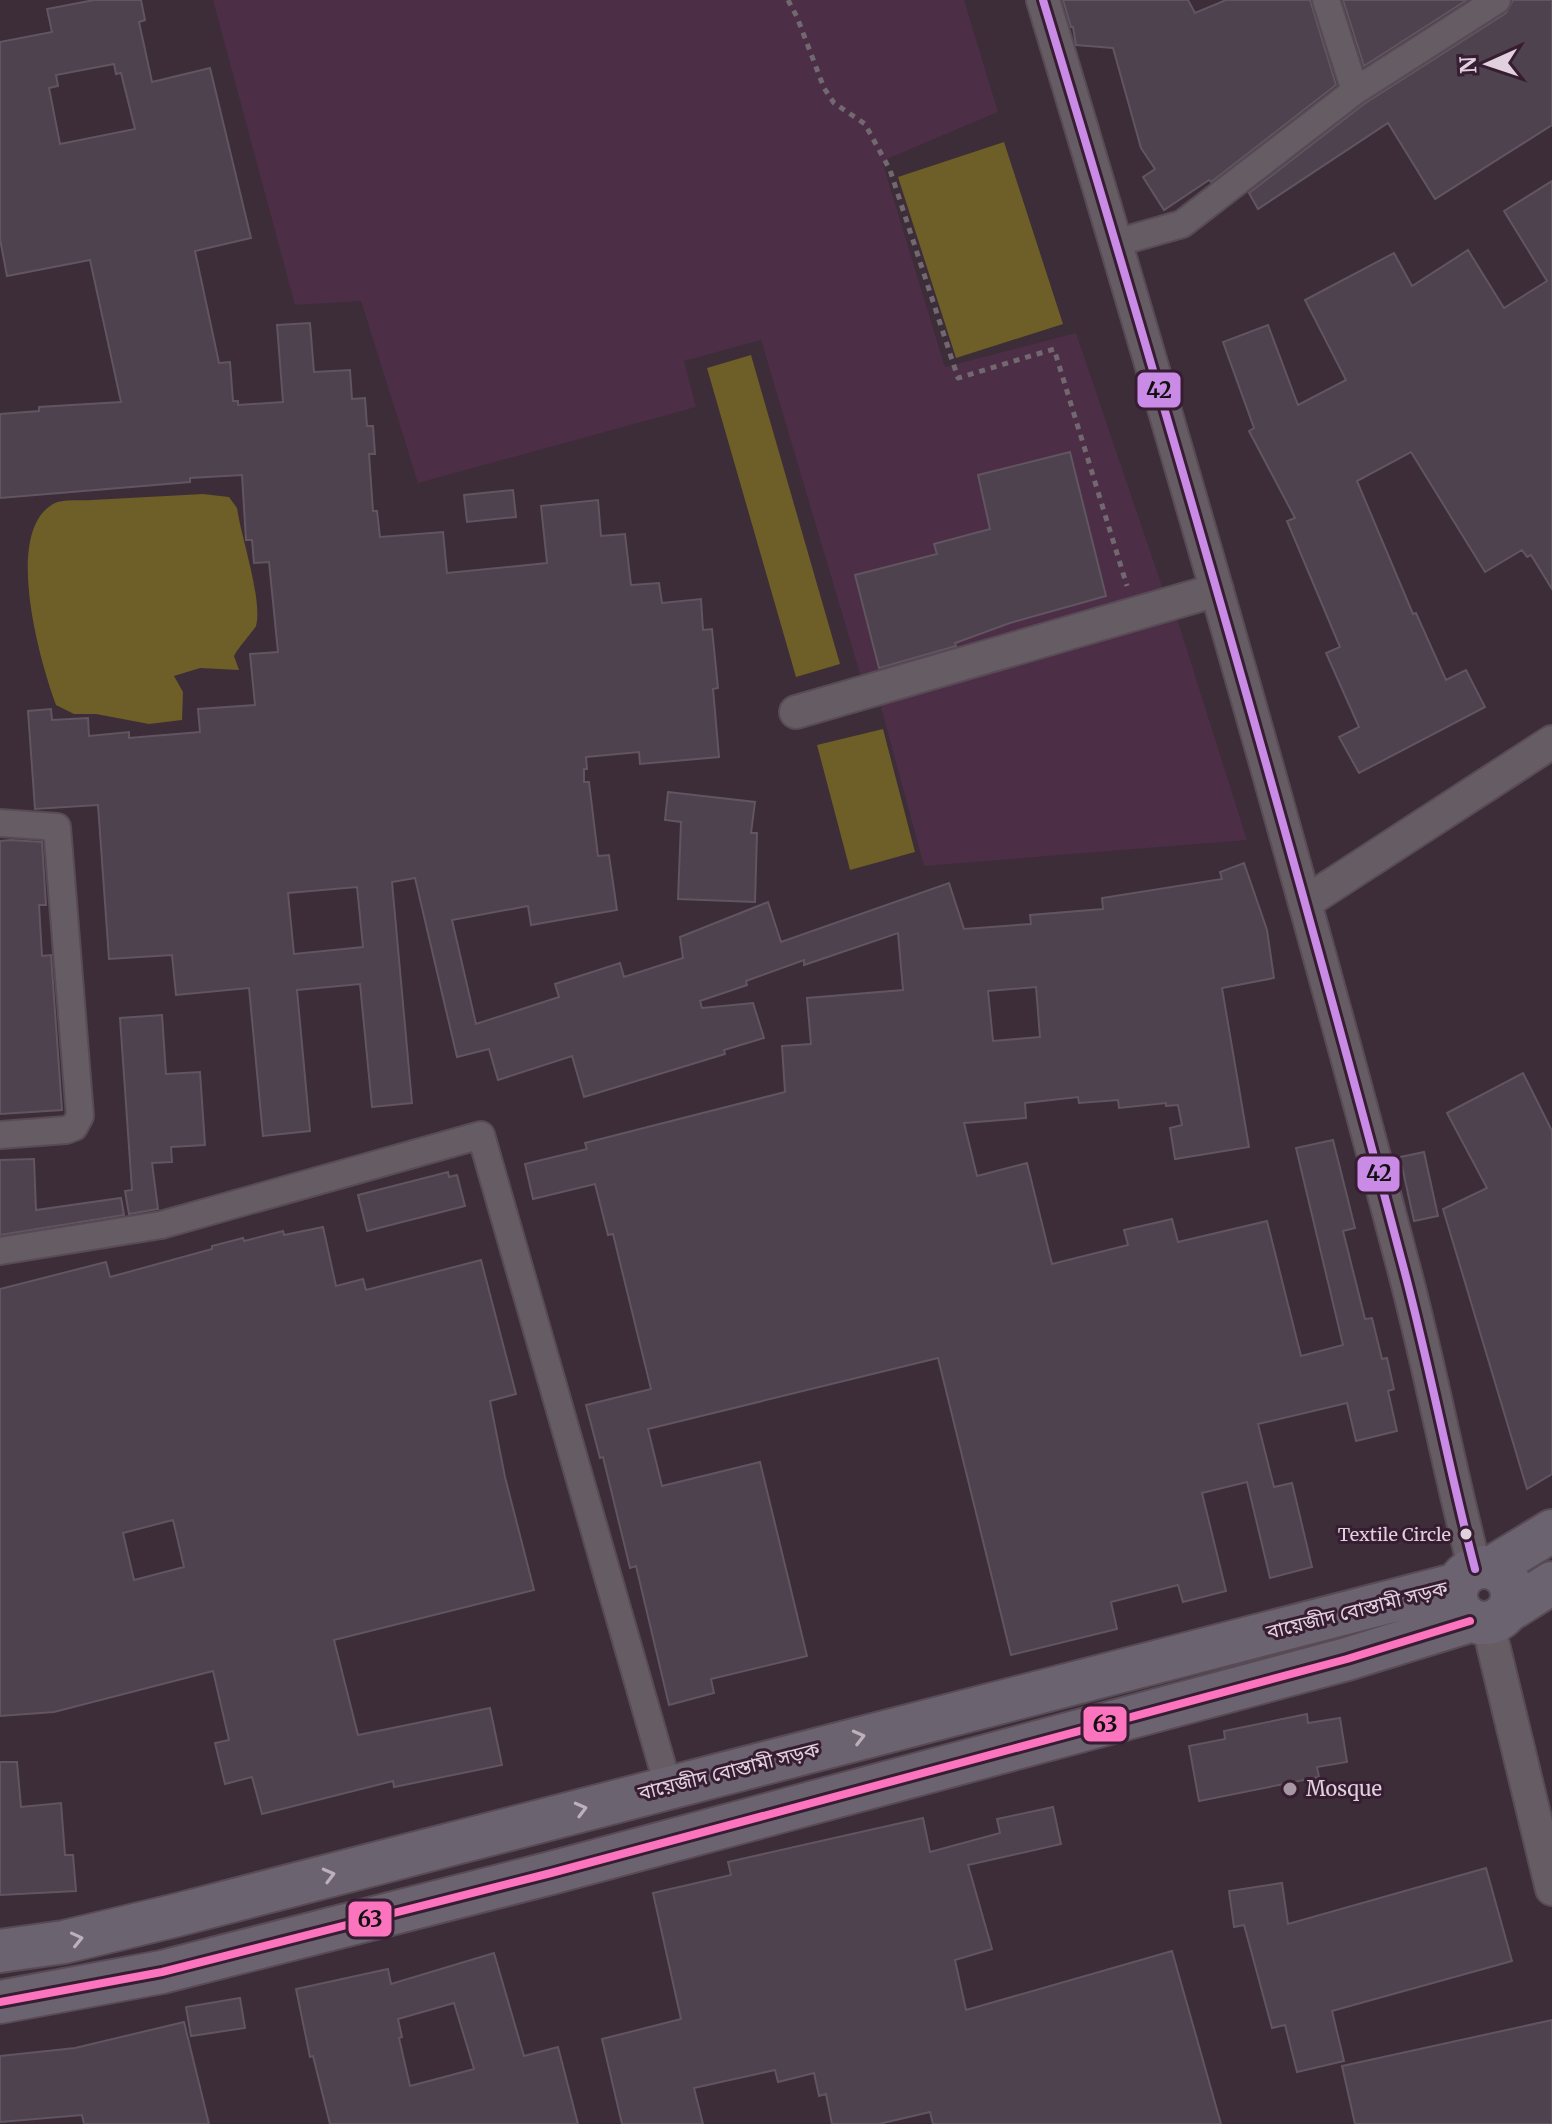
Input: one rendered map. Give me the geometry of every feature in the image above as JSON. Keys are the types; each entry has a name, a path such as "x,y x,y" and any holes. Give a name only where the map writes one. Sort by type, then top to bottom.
{"main road":[{"name":"বায়েজীদ বোস্তামী সড়ক","path":"0,2002 162,1972 521,1880 1332,1663 1482,1596 1552,1531"},
{"name":"বায়েজীদ বোস্তামী সড়ক","path":"0,1951 64,1942 177,1915 668,1786 1482,1596 1552,1583"}],"street":[{"path":"1043,0 1306,902 1403,1265 1552,1889"},
{"path":"1326,0 1355,91"},
{"path":"1116,243 1182,224 1355,91 1497,0"},
{"path":"796,712 1217,590"},
{"path":"1306,902 1552,742"},
{"path":"0,823 57,827 80,1116 74,1127 66,1130 0,1135"},
{"path":"0,1251 161,1225 481,1135 668,1786"}],"path":[{"path":"788,0 824,88 834,103 865,124 890,170 958,378 1054,349 1136,613"}],"shaded area":[{"path":"213,0 964,0 998,112 882,161 945,367 1076,333 1166,598 863,684 761,340 684,361 696,407 418,483 361,301 295,305"},
{"path":"1004,142 1063,324 956,358 898,177"},
{"path":"751,355 840,664 796,677 707,368"},
{"path":"203,494 229,497 237,508 254,585 256,626 234,656 239,670 200,668 174,676 183,692 182,720 149,724 96,714 74,714 56,705 42,659 30,598 28,567 31,539 39,517 55,503 63,501"},
{"path":"1174,609 1247,840 924,866 878,696"},
{"path":"883,729 915,852 850,870 817,745"}],"building":[{"path":"94,0 141,0 145,20 139,22 152,82 210,68 251,238 195,251 219,363 230,362 233,401 238,401 238,405 283,402 277,325 310,323 314,372 350,370 352,399 365,398 367,426 373,426 375,454 369,454 373,511 377,511 380,537 443,532 447,573 547,563 541,506 598,500 601,536 625,534 631,585 659,583 662,603 701,599 703,630 712,629 718,688 713,689 719,757 640,764 639,752 586,757 584,782 589,782 598,856 609,855 617,910 531,925 528,906 452,920 476,1024 559,997 555,984 620,963 624,977 683,958 680,937 768,902 781,942 949,883 964,929 1031,924 1030,915 1103,909 1102,898 1222,879 1220,872 1244,863 1267,930 1274,978 1222,988 1249,1147 1175,1159 1170,1128 1182,1125 1178,1105 1166,1106 1166,1103 1119,1108 1118,1100 1079,1103 1078,1097 1025,1103 1026,1118 964,1123 977,1176 1027,1163 1052,1264 1128,1245 1124,1230 1172,1219 1178,1242 1267,1221 1301,1356 1343,1345 1296,1148 1333,1140 1355,1228 1343,1231 1365,1319 1372,1318 1382,1359 1387,1358 1394,1389 1388,1391 1397,1431 1356,1441 1347,1403 1258,1424 1274,1487 1292,1483 1312,1567 1270,1578 1247,1482 1202,1493 1226,1591 1183,1602 1178,1585 1111,1602 1117,1629 1011,1655 938,1358 648,1429 662,1486 760,1462 807,1656 711,1679 714,1693 669,1705 636,1566 630,1568 603,1457 600,1458 586,1405 651,1389 613,1234 608,1235 595,1184 533,1199 525,1164 587,1149 585,1143 785,1092 782,1046 811,1044 807,998 903,990 898,933 804,965 804,960 700,1001 702,1008 753,1003 764,1038 724,1050 725,1054 584,1097 572,1056 498,1080 489,1049 457,1057 415,878 392,882 412,1103 372,1107 360,984 297,990 310,1131 263,1136 249,988 176,995 172,955 109,959 98,805 35,809 28,711 51,709 52,720 88,718 89,736 129,732 129,738 200,732 198,709 255,705 250,654 278,652 269,562 254,563 252,540 246,540 242,475 0,498 0,414 39,411 39,407 121,402 90,260 7,276 0,239 0,42 52,32 47,9","holes":["114,64 116,74 121,73 135,129 60,144 49,88 58,86 56,75","357,887 363,947 294,954 288,893","1036,987 1040,1037 993,1041 988,991"]},
{"path":"1063,0 1188,0 1195,13 1226,0 1310,0 1336,85 1211,182 1209,180 1164,210 1143,177 1155,169 1141,148 1113,48 1076,45"},
{"path":"1343,0 1467,0 1364,66"},
{"path":"1513,0 1552,0 1552,125 1435,199 1388,123 1258,209 1249,193 1364,104 1506,13"},
{"path":"1552,181 1552,589 1531,555 1527,557 1522,550 1485,572 1411,452 1357,481 1413,614 1416,613 1446,680 1466,670 1485,707 1359,773 1339,737 1359,727 1326,653 1340,647 1287,521 1295,518 1249,431 1254,428 1223,342 1268,325 1298,405 1346,380 1305,300 1394,253 1412,286 1468,250 1504,308 1547,281 1504,211"},
{"path":"1070,452 1106,596 1010,623 955,643 956,646 879,668 855,575 937,554 934,544 990,529 978,475"},
{"path":"513,490 516,517 467,522 464,495"},
{"path":"668,792 755,802 751,833 757,833 755,902 678,899 681,822 665,820"},
{"path":"0,841 42,842 46,905 39,905 42,956 51,955 62,1110 0,1114"},
{"path":"162,1015 166,1074 200,1072 205,1145 171,1147 172,1162 152,1163 158,1209 129,1214 125,1191 132,1190 120,1018"},
{"path":"1523,1073 1552,1131 1552,1474 1527,1489 1443,1209 1487,1188 1447,1113"},
{"path":"1424,1152 1438,1216 1414,1221 1400,1157"},
{"path":"34,1159 36,1210 121,1198 124,1215 0,1235 0,1160"},
{"path":"448,1172 449,1177 457,1175 465,1206 367,1231 358,1195"},
{"path":"323,1227 336,1286 363,1279 366,1290 481,1260 516,1394 490,1401 505,1477 534,1590 334,1640 358,1735 490,1708 502,1765 394,1787 393,1781 262,1814 252,1777 225,1784 215,1743 229,1740 213,1671 54,1712 0,1716 0,1289 106,1262 110,1277 243,1238 244,1241 283,1231 284,1235","holes":["173,1520 184,1567 134,1580 123,1533"]},
{"path":"1307,1714 1308,1723 1340,1718 1347,1762 1317,1767 1319,1777 1199,1801 1189,1746 1225,1739 1224,1731"},
{"path":"0,1762 17,1762 21,1807 61,1803 65,1855 73,1855 76,1891 0,1895"},
{"path":"1053,1807 1061,1844 968,1865 992,1949 955,1960 966,2010 1172,1951 1221,2124 933,2124 930,2112 879,2124 832,2124 826,2094 819,2096 814,2073 778,2082 775,2070 694,2088 703,2124 622,2124 602,2039 681,2019 653,1893 731,1875 728,1862 923,1818 930,1852 1000,1833 997,1819"},
{"path":"1486,1868 1512,1961 1332,2011 1344,2061 1297,2072 1285,2025 1272,2028 1244,1925 1234,1927 1229,1891 1282,1883 1288,1924"},
{"path":"494,1953 524,2056 558,2047 578,2124 330,2124 313,2056 310,2057 296,1989 388,1969 391,1984","holes":["454,2003 474,2069 410,2086 398,2019"]},
{"path":"240,1998 245,2028 191,2036 186,2007"},
{"path":"1552,2020 1552,2124 1355,2124 1342,2066"},
{"path":"184,2022 209,2124 84,2124 82,2115 0,2122 0,2056 75,2048"}],"transit line":[{"name":"42","path":"1043,0 1182,471 1316,943 1411,1297 1475,1569"},
{"name":"63","path":"0,2002 162,1972 551,1873 1347,1659 1470,1621"}],"place":[{"name":"Textile Circle","path":"1466,1534"},
{"name":"Mosque","path":"1290,1789"}]}
